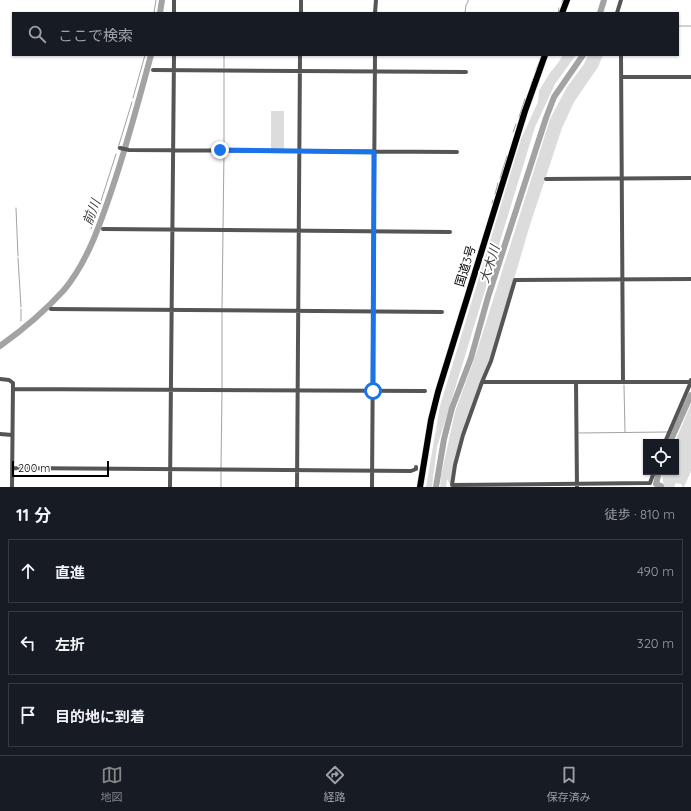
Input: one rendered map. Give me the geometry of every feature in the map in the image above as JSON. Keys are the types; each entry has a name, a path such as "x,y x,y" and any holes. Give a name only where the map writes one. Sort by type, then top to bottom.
{"highway":[{"path":"562,12 567,0"},
{"name":"国道3号","path":"420,487 431,420 438,392 524,110 545,56"}],"street":[{"path":"174,0 174,12"},
{"path":"301,0 301,12"},
{"path":"376,0 376,12"},
{"path":"617,12 621,0"},
{"path":"170,487 174,56"},
{"path":"297,487 300,56"},
{"path":"372,487 375,56"},
{"path":"621,56 623,382"},
{"path":"152,70 466,72"},
{"path":"621,77 691,77"},
{"path":"120,148 129,150 457,152"},
{"path":"546,179 691,178"},
{"path":"103,229 450,232"},
{"path":"653,475 650,483 483,486 452,485 455,465 463,434 493,355 515,280 691,279"},
{"path":"51,309 442,312"},
{"path":"0,379 12,381 13,389 12,487"},
{"path":"482,382 691,381 666,439"},
{"path":"576,382 577,485"},
{"path":"13,389 425,391"},
{"path":"0,434 12,435"},
{"path":"12,468 414,471 416,467"}],"shaded area":[{"path":"562,56 575,56 555,84 535,127 437,447 432,487 426,487 440,406 521,139 538,102 539,91 549,74"},
{"path":"588,56 603,56 598,67 574,102 562,128 529,228 493,351 462,435 451,486 447,479 446,487 440,487 455,412 476,354 550,119 567,87 584,64"},
{"path":"271,111 284,111 284,149 271,149"},
{"path":"691,404 691,471 684,487 681,484 676,483 674,487 664,487 662,475 679,475 679,439 676,439"}],"waterway":[{"path":"154,12 156,0"},
{"name":"前川","path":"160,12 162,0"},
{"path":"465,12 468,0"},
{"name":"大木川","path":"600,12 604,0"},
{"path":"558,12 559,8"},
{"path":"679,26 691,26"},
{"path":"133,98 145,56"},
{"name":"前川","path":"0,346 34,320 49,306 64,290 87,255 98,229 117,172 133,122 151,56"},
{"path":"224,56 224,68"},
{"path":"536,70 542,56"},
{"name":"大木川","path":"436,487 444,439 452,408 471,358 488,297 546,118 554,97 582,56"},
{"path":"224,72 224,148"},
{"path":"531,84 534,77"},
{"path":"519,117 525,99"},
{"path":"118,148 132,102"},
{"path":"513,132 516,124"},
{"path":"223,228 224,152"},
{"path":"101,201 116,154"},
{"path":"500,178 507,156"},
{"path":"495,194 498,183"},
{"path":"91,229 100,205"},
{"path":"16,208 18,256"},
{"path":"222,308 223,232"},
{"path":"18,258 21,307"},
{"path":"21,309 21,321"},
{"path":"222,312 222,388"},
{"path":"624,385 625,432"},
{"path":"221,468 222,392"},
{"path":"671,439 691,395"},
{"path":"579,433 668,432"},
{"path":"221,472 221,487"},
{"path":"658,475 656,484 661,486"}],"route":[{"path":"220,150 374,152 373,391"}]}
